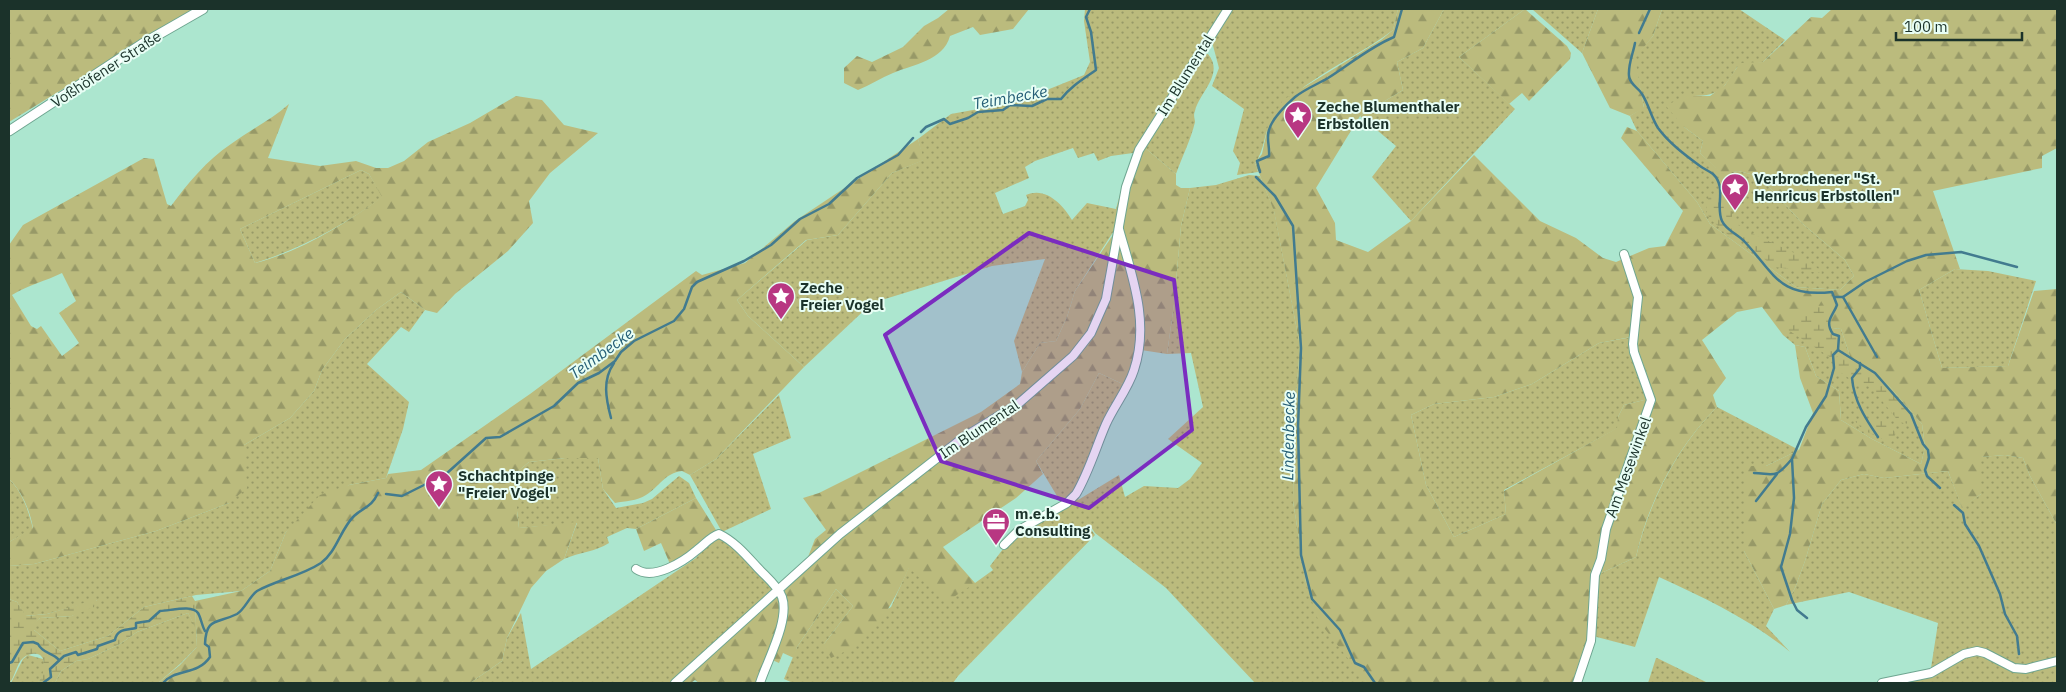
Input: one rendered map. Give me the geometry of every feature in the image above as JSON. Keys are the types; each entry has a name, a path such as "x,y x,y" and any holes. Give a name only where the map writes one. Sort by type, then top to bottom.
{"street":[{"name":"Voßhöfener Straße","path":"9,131 142,44 204,9"},
{"name":"Im Blumental","path":"675,683 779,591 814,556 873,506 964,437 1018,404 1073,356 1091,333 1101,313 1113,268 1126,187 1138,150 1228,9"},
{"name":"Im Blumental","path":"1004,545 1019,530 1067,503 1076,494 1115,403 1133,372 1141,340 1142,324 1139,303 1119,228"},
{"name":"Am Mesewinkel","path":"1578,683 1590,641 1595,575 1601,559 1606,529 1651,400 1634,352 1633,344 1638,296 1624,254"},
{"path":"636,569 647,574 654,574 697,551 713,536 719,534 727,537 779,591 783,604 782,621 760,683"},
{"path":"1882,683 1931,673 1964,654 1976,651 2020,669 2038,667 2057,661"}],"highlighted area":[{"path":"1029,233 1174,280 1192,430 1089,508 941,461 885,335"}],"green space":[{"path":"9,9 194,9 9,122"},
{"path":"949,9 1029,9 1013,29 980,35 973,27 950,36 941,51 927,60 893,73 858,90 844,83 844,68 857,56 872,62 903,47 924,26"},
{"path":"1085,9 1225,9 1133,153 1111,156 1098,161 1094,153 1078,158 1073,148 1035,161 1025,167 1029,178 995,193 1003,214 1025,206 1028,200 1026,195 1040,193 1053,198 1059,203 1072,220 1087,203 1116,209 1122,187 1119,223 1075,291 1067,317 1056,341 1040,343 1022,372 1014,341 1045,259 992,266 872,303 804,367 748,316 737,300 807,240 838,235 892,173 923,160 918,139 951,114 1017,102 1084,75 1090,62 1084,21"},
{"path":"1231,9 1398,9 1393,30 1296,93 1270,122 1259,158 1255,163 1258,172 1237,175 1240,163 1233,151 1244,109 1212,86 1219,68 1212,42"},
{"path":"1398,9 1444,9 1423,48 1397,62 1403,90 1360,116 1316,188 1335,223 1336,240 1368,252 1411,221 1474,155 1540,221 1576,238 1603,258 1616,262 1649,248 1665,246 1683,211 1621,138 1627,127 1637,131 1697,202 1710,224 1796,287 1840,290 1854,276 1845,260 1804,225 1759,176 1738,171 1722,174 1700,153 1703,141 1684,127 1666,106 1684,96 1710,96 1725,85 1740,63 1763,62 1811,17 1822,18 1832,9 2057,9 2057,148 2042,156 2042,168 1933,191 1960,269 1955,269 1919,290 1942,368 2008,366 2034,291 2057,289 2057,525 2030,476 2023,458 2005,455 1981,457 1981,494 1962,508 1948,471 1884,478 1864,474 1841,480 1822,504 1795,588 1786,605 1774,609 1744,551 1744,466 1766,466 1799,450 1813,413 1800,378 1795,345 1805,347 1816,376 1839,391 1841,420 1872,439 1921,464 1925,447 1922,424 1889,386 1851,359 1841,329 1816,326 1814,335 1783,335 1762,307 1737,312 1702,340 1726,378 1713,395 1717,407 1689,440 1666,476 1648,516 1636,557 1597,575 1594,627 1576,683 1367,683 1318,620 1306,583 1293,501 1294,423 1300,346 1274,211 1255,163 1262,154 1268,126 1283,100 1381,40 1393,30","holes":["1631,337 1645,368 1653,400 1644,400 1624,405 1618,417 1617,428 1504,491 1506,514 1454,537 1426,485 1411,415 1434,404 1494,397 1532,384 1599,343"]},
{"path":"1444,9 1525,9 1459,57 1515,109 1411,221 1372,177 1396,146 1360,116 1403,90 1397,62 1423,48"},
{"path":"1525,9 1567,46 1571,53 1570,59 1529,101 1522,93 1509,104 1459,57"},
{"path":"1532,9 1598,9 1582,53"},
{"path":"1598,9 1662,9 1653,36 1635,58 1644,108 1630,116 1610,108 1582,53"},
{"path":"1662,9 1739,9 1785,40 1763,62 1737,67 1726,83 1716,92 1684,96 1684,127 1703,141 1700,153 1722,173 1738,171 1759,176 1804,225 1845,260 1854,276 1840,290 1796,287 1710,224 1697,202 1637,131 1630,116 1644,107 1634,58 1653,36"},
{"path":"1202,54 1208,54 1214,69 1209,83 1197,104 1194,114 1195,122 1176,174 1144,147"},
{"path":"516,96 542,100 564,125 598,133 550,173 529,201 533,223 508,251 455,294 437,313 425,310 401,292 376,310 345,339 322,370 314,391 290,418 244,445 247,488 229,503 156,531 34,564 9,566 9,542 33,528 25,502 18,489 9,479 9,245 23,225 144,158 154,159 167,204 171,206 191,180 222,150 289,104 268,158 320,166 356,161 376,168 388,168 404,161 428,142 470,123","holes":["361,170 369,174 382,197 322,236 289,252 255,263 240,229","62,273 76,301 59,313 79,343 62,356 41,326 37,329 31,326 12,295 24,288"]},
{"path":"918,139 924,160 892,173 838,235 806,240 737,300 748,316 804,367 716,459 690,475 682,471 671,474 651,492 642,497 615,503 603,489 598,458 565,458 529,462 517,472 519,528 577,522 564,559 546,571 531,588 507,638 502,661 470,683 158,683 180,665 197,647 195,601 241,591 270,571 286,532 320,495 349,485 386,478 388,474 421,470 530,394 696,271 702,275 745,263 795,221"},
{"path":"1144,147 1176,174 1176,185 1181,188 1190,188 1181,226 1174,304 1167,354 1141,350 1127,386 1099,373 1080,409 1036,461 1043,474 1016,498 943,547 975,583 946,602 909,568 888,610 879,622 859,642 831,658 824,644 853,606 836,589 797,647 794,658 783,653 779,663 770,659 783,621 785,590 813,560 808,557 815,539 826,530 803,498 819,493 981,412 1020,384 1022,372 1040,343 1056,341 1067,317 1075,291 1125,217 1129,187"},
{"path":"361,170 369,174 383,197 322,235 289,251 255,263 240,229"},
{"path":"1249,175 1260,176 1274,210 1300,346 1294,423 1293,501 1306,583 1367,683 1255,683 1166,588 1095,533 1091,527 1095,535 953,683 793,683 784,679 797,647 836,589 853,606 824,644 891,607 909,567 975,583 993,570 990,566 1003,549 1025,529 1063,506 1036,461 1080,409 1099,373 1127,386 1106,427 1078,500 1119,475 1125,497 1144,486 1178,488 1190,479 1202,463 1168,439 1203,407 1191,353 1167,354 1174,304 1181,226 1190,188 1216,185"},
{"path":"1709,194 1725,195 1732,207 1732,219 1754,234 1803,257 1822,273 1774,267 1744,242 1734,240 1710,219 1706,211"},
{"path":"1955,269 1988,271 2036,281 2008,366 1942,368 1919,290"},
{"path":"401,292 425,310 409,332 401,327 367,364 409,402 403,429 386,478 349,485 286,532 270,571 241,591 196,595 144,607 108,636 60,651 34,630 34,623 40,618 72,616 97,600 47,614 25,616 17,602 9,599 9,566 34,564 156,531 229,503 244,461 244,445 290,418 314,391 322,370 345,339 376,310"},
{"path":"1837,305 1829,319 1831,330 1839,336 1838,350 1834,353 1833,359 1788,330 1815,306"},
{"path":"1816,326 1841,329 1851,359 1889,386 1922,424 1925,447 1921,464 1872,439 1841,420 1839,391 1816,376 1805,347 1795,345 1783,335 1813,335"},
{"path":"1632,337 1645,368 1653,401 1644,400 1624,405 1618,417 1618,428 1504,490 1506,514 1454,537 1426,485 1411,415 1434,404 1494,397 1532,384 1599,343"},
{"path":"1844,353 1875,373 1911,414 1918,426 1899,422 1871,387 1856,383 1834,368 1833,359"},
{"path":"779,395 791,438 753,454 771,509 722,532 690,475 716,459"},
{"path":"1717,407 1799,450 1766,466 1744,467 1744,551 1774,609 1766,626 1790,652 1744,620 1659,577 1635,647 1593,636 1597,575 1636,557 1649,516 1666,476 1689,440"},
{"path":"1883,420 1896,433 1891,443 1863,430 1855,421"},
{"path":"2005,455 2023,458 2030,476 2057,525 2057,660 2027,668 2012,664 1988,652 1959,653 1931,668 1938,623 1849,592 1786,605 1795,588 1805,561 1822,504 1841,480 1864,474 1884,478 1948,471 1962,507 1981,494 1980,457"},
{"path":"565,458 598,458 603,489 616,508 643,503 652,499 679,476 689,483 696,498 636,529 627,528 607,537 609,543 604,546 564,559 577,523 519,528 517,472 529,462"},
{"path":"9,479 21,496 33,529 9,542"},
{"path":"696,498 716,530 681,559 670,564 661,543 644,551 636,529"},
{"path":"717,538 731,544 739,551 772,588 772,592 671,683 470,683 502,661 507,638 521,613 531,669 696,558 711,541"},
{"path":"192,596 195,601 195,627 188,613 137,632 120,644 88,659 76,661 61,671 55,683 38,683 43,673 43,658 35,654 28,655 21,660 9,683 9,599 17,602 26,616 47,614 97,599 94,607 72,616 40,618 35,623 34,630 60,651 108,636 144,607"},
{"path":"776,596 781,601 781,620 759,683 699,683 695,680 691,683 678,683"},
{"path":"195,601 197,647 158,683 55,683 61,671 76,661 88,659 120,644 137,632 188,613 195,626"},
{"path":"28,655 43,659 44,669 40,680 38,683 11,683 23,659"},
{"path":"1977,655 2014,669 2057,663 2057,683 1900,683 1926,678 1965,656"},
{"path":"1657,658 1708,683 1648,683"}],"waterway":[{"name":"Teimbecke","path":"921,132 926,127 944,119 950,124 968,118 978,112 1003,110 1010,105 1032,106 1047,99 1061,99 1073,87 1096,70 1091,32 1086,17 1090,9"},
{"name":"Lindenbecke","path":"1260,172 1257,161 1269,156 1268,133 1273,121 1280,112 1299,94 1394,37 1402,9"},
{"path":"1639,33 1650,9"},
{"path":"1635,43 1629,67 1631,82 1642,94 1658,128 1667,139 1717,179 1720,191 1720,215 1724,224 1744,241 1780,281 1800,291 1814,293 1832,292 1837,305 1830,319 1829,326 1833,334 1839,336 1838,350 1833,355 1834,368 1826,396 1806,427 1792,459 1794,498 1790,534 1781,567 1797,610 1807,618"},
{"name":"Teimbecke","path":"386,494 402,496 446,474 486,438 500,437 554,406 578,383 599,373 615,361 621,352 634,341 674,321 684,309 692,287 697,282 744,261 771,245 800,219 829,204 857,178 898,155 913,138"},
{"name":"Lindenbecke","path":"1256,177 1275,196 1293,226 1301,348 1298,427 1301,555 1312,599 1340,630 1355,663 1364,667 1375,683"},
{"path":"1843,297 1865,282 1907,261 1926,255 1961,252 2017,267"},
{"path":"1836,297 1843,297 1877,357"},
{"path":"1838,350 1875,373 1911,414 1923,444 1928,450 1929,458 1925,470 1927,476 1940,488"},
{"path":"611,418 606,383 614,363"},
{"path":"1860,363 1860,368 1852,378 1853,386 1861,409 1878,437"},
{"path":"1754,473 1778,473 1791,460"},
{"path":"1756,501 1777,474"},
{"name":"Teimbecke","path":"163,683 174,675 199,667 210,657 209,647 205,644 210,625 237,614 257,591 321,563 331,553 349,522 370,504 378,493"},
{"path":"1954,505 1963,513 1965,524 1979,546 2000,594 2005,614 2017,636 2019,654"},
{"path":"43,683 51,677 50,669 64,656 76,652 78,655 97,649 98,646 115,640 120,631 136,628 136,623 149,621 160,611 186,608 195,610 205,631"},
{"path":"9,663 12,662 23,643 33,642 59,660"}],"place":[{"name":"Zeche Blumenthaler Erbstollen","path":"1298,139"},
{"name":"Verbrochener \"St. Henricus Erbstollen\"","path":"1735,211"},
{"name":"Zeche Freier Vogel","path":"781,320"},
{"name":"Schachtpinge \"Freier Vogel\"","path":"439,508"},
{"name":"m.e.b. Consulting","path":"996,546"}]}
